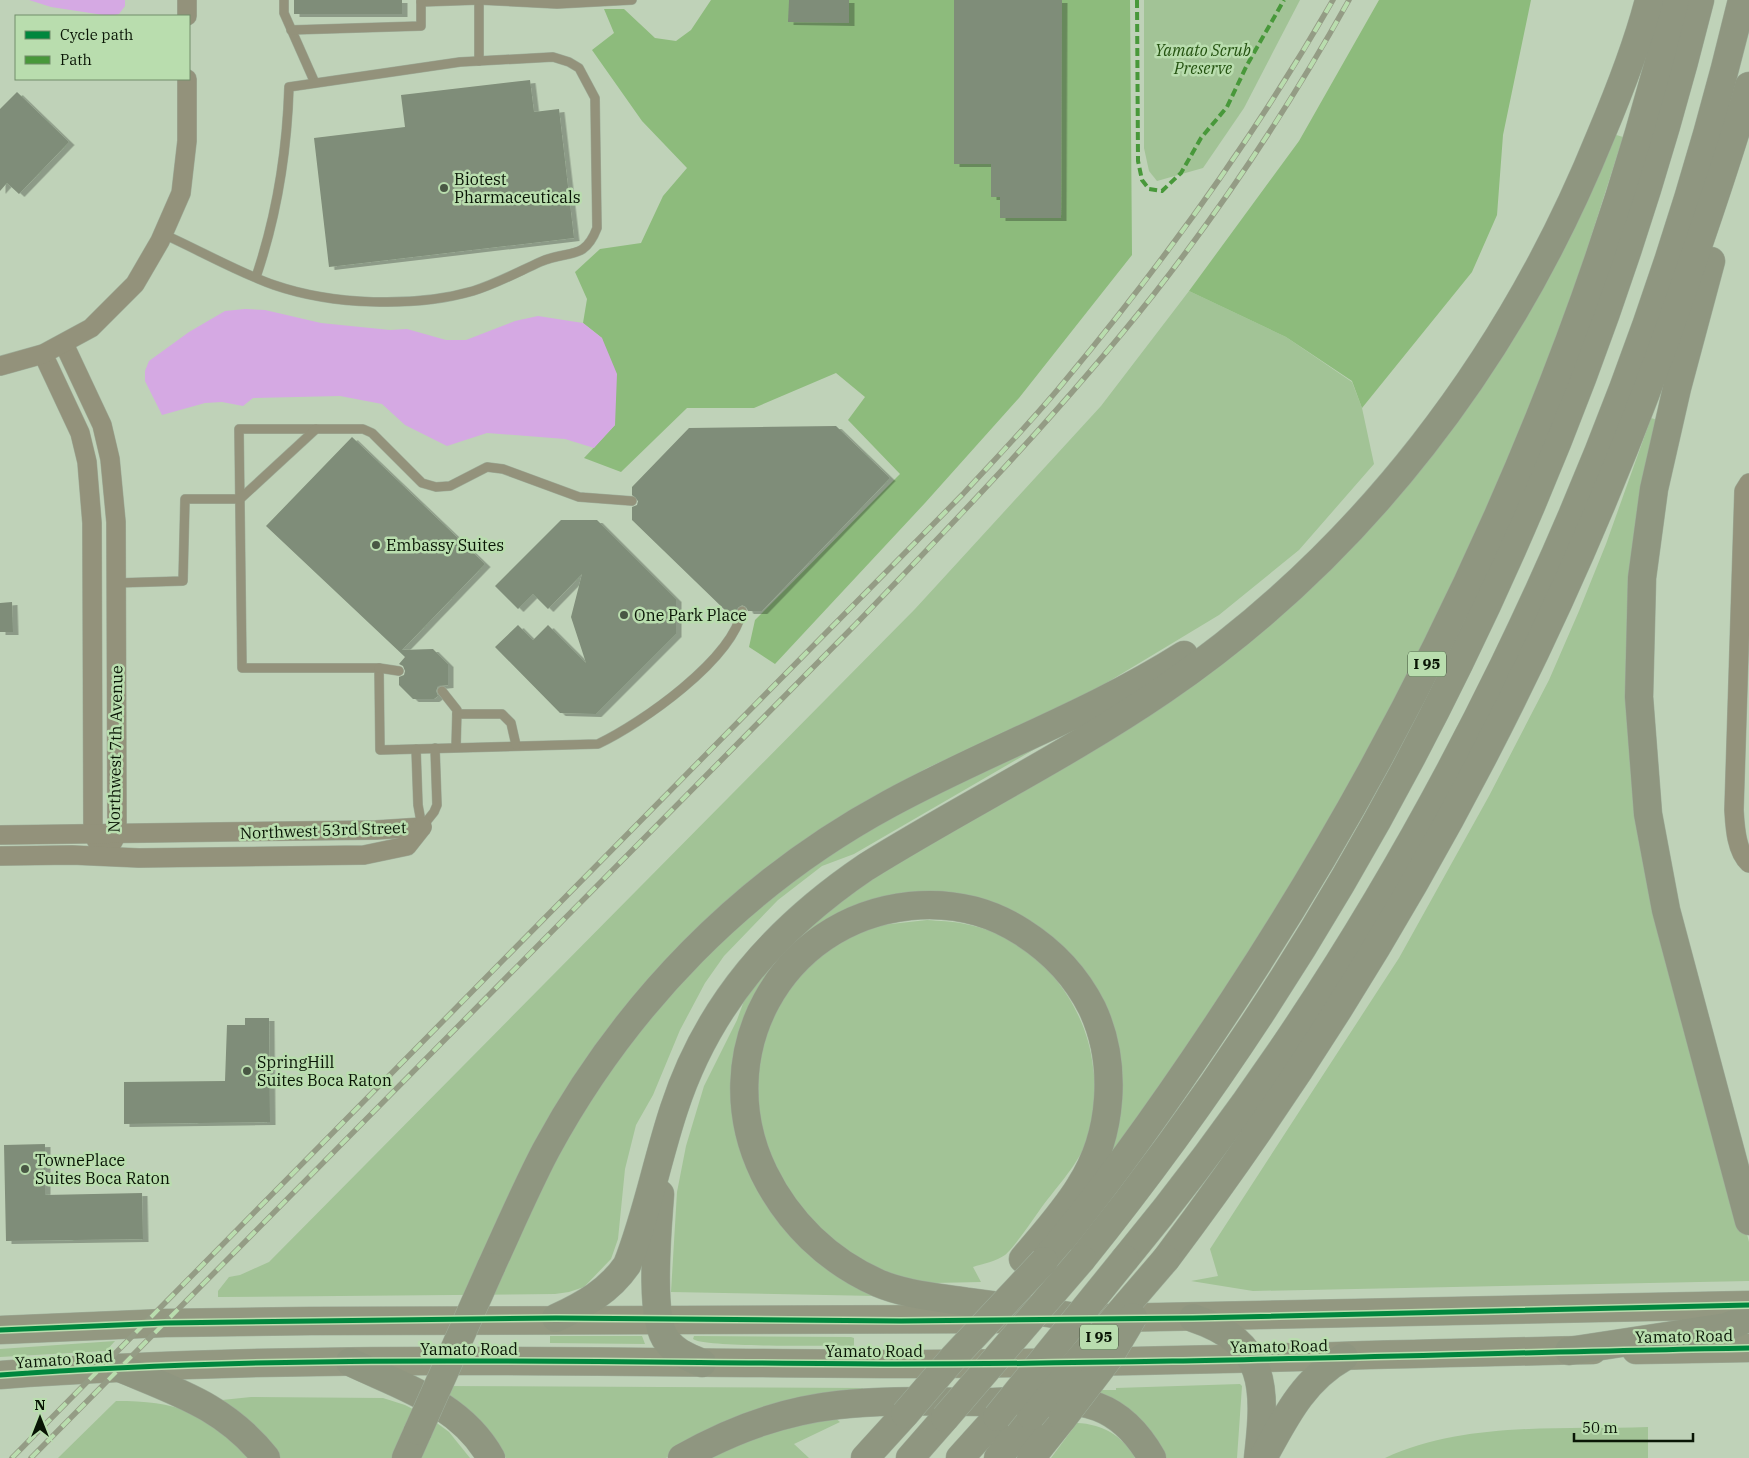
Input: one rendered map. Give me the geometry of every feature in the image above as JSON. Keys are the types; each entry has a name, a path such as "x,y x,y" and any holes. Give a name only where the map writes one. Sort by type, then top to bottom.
{"highway":[{"path":"556,1318 596,1298 616,1280 627,1265 684,1080 711,1024 740,981 788,927 840,885 866,867 1113,722 1178,680 1298,583 1377,501 1466,390 1542,264 1592,157 1629,63 1649,0"},
{"name":"I 95","path":"1034,1260 1162,1106 1257,965 1346,817 1427,665 1520,464 1576,322 1623,186 1675,0"},
{"path":"910,1458 1082,1259 1192,1114 1288,971 1376,823 1453,676 1502,573 1591,356 1646,194 1700,0"},
{"path":"960,1458 997,1417 1179,1193 1307,1012 1398,866 1484,704 1577,502 1640,340 1695,175 1742,0"},
{"name":"I 95","path":"998,1458 1031,1416 1166,1259 1260,1130 1324,1033 1409,895 1471,784 1523,681 1594,523 1655,370 1733,144 1749,86"},
{"path":"1733,144 1711,264 1681,372 1654,489 1643,569 1639,639 1640,726 1653,846 1675,946 1719,1103 1749,1221"},
{"path":"406,1458 491,1267 546,1150 600,1062 660,985 728,917 789,868 863,819 942,777 1106,701 1184,655 1243,613 1322,542 1377,501"},
{"path":"865,1458 954,1357 1034,1260 1080,1187 1092,1163 1103,1130 1108,1098 1107,1064 1099,1027 1082,992 1062,963 1034,940 1001,920 969,908 935,905 900,907 863,916 834,930 807,950 777,983 762,1007 748,1049 745,1077 748,1124 760,1163 776,1196 802,1229 825,1251 853,1270 884,1285 921,1295 1084,1318"},
{"path":"1719,1103 1749,1164"},
{"path":"664,1147 658,1239 658,1319 661,1333 672,1348 702,1363"},
{"path":"1031,1458 1108,1359 1166,1259"},
{"path":"1193,1318 1228,1332 1252,1359 1258,1373 1260,1391 1258,1458"},
{"path":"1569,1351 1726,1327 1749,1318"},
{"path":"1263,1458 1298,1397 1321,1372 1344,1357"},
{"path":"350,1362 444,1406 473,1432 491,1458"},
{"path":"120,1368 213,1409 243,1433 266,1458"},
{"path":"682,1458 736,1430 772,1418 817,1408 877,1403 1053,1401 1085,1404 1109,1412 1130,1428 1152,1458"}],"main road":[{"name":"Yamato Road","path":"0,1330 165,1323 556,1318 1193,1318 1749,1305"},
{"name":"Yamato Road","path":"0,1375 120,1368 350,1362 901,1364 1252,1359 1749,1348"}],"street":[{"path":"186,0 186,15"},
{"path":"0,366 43,354 91,328 135,284 163,234 181,193 187,141 186,80"},
{"name":"Northwest 7th Avenue","path":"64,344 102,425 107,442 116,522 117,834 105,856"},
{"name":"Northwest 7th Avenue","path":"43,354 80,433 87,462 92,523 93,834 105,856"},
{"path":"1749,483 1744,490 1744,675 1734,810 1739,844 1744,858 1749,863"},
{"name":"Northwest 53rd Street","path":"0,835 376,830 422,827"},
{"name":"Northwest 53rd Street","path":"0,856 105,856 139,858 364,855 407,846 422,827"}],"lane":[{"path":"284,0 284,13 315,84"},
{"path":"291,30 421,26 421,1 479,0 557,4 583,1 632,0"},
{"path":"479,0 480,61"},
{"path":"163,234 274,285 332,299 379,301 426,299 473,291 550,257 582,251 591,243 597,228 595,98 578,68 569,62 553,56 480,61 289,87 288,131 275,212 256,276"},
{"path":"399,671 378,668 242,668 239,429 363,429 372,433 422,483 436,487 450,486 487,468 503,469 578,496 632,501"},
{"path":"116,583 183,581 185,499 240,499 316,429"},
{"path":"378,668 380,750 598,744 619,734 653,712 691,682 731,638 739,624 742,611"},
{"path":"442,691 457,710 456,748"},
{"path":"457,714 502,714 511,723 516,745"},
{"path":"422,827 434,812 436,805 435,748"},
{"path":"416,749 418,804 422,827"}],"green space":[{"path":"711,0 1130,0 1132,255 1019,398 925,503 775,664 749,647 755,620 900,474 848,420 865,397 836,373 754,408 687,408 621,472 584,458 615,425 602,338 583,323 587,299 575,272 600,249 641,243 663,196 687,168 642,121 592,50 614,33 604,9 624,9 655,38 676,41 691,30"},
{"name":"Yamato Scrub Preserve","path":"1144,0 1300,0 1244,108 1203,168 1157,181 1149,171 1144,148"},
{"path":"1379,0 1531,0 1503,135 1497,215 1472,272 1362,408 1352,381 1286,337 1189,291 1299,141"},
{"path":"1613,134 1623,137 1565,318 1518,442 1423,650 1297,883 1117,1152 1108,1147 1117,1062 1022,918 836,917 808,933 789,951 740,1038 734,1060 731,1096 740,1142 877,1296 671,1292 677,1192 686,1146 704,1086 737,1020 748,990 783,948 854,889 1230,656 1312,587 1387,509 1430,459 1480,389 1555,265 1596,180"},
{"path":"1189,291 1286,337 1352,382 1362,408 1374,464 1299,550 1219,615 1083,697 927,768 800,844 720,907 659,969 603,1037 550,1120 475,1273 503,1273 550,1169 580,1113 633,1036 697,959 754,909 819,860 893,813 1057,732 1059,735 854,854 822,866 778,900 724,956 705,983 680,1030 653,1095 636,1125 625,1169 618,1239 611,1259 584,1287 555,1294 218,1297 218,1291 229,1277 240,1275 269,1262 915,609 1101,406"},
{"path":"1651,418 1661,421 1632,716 1733,1180 1749,1242 1749,1281 1253,1291 1191,1281 1218,1276 1210,1249 1399,958 1489,796 1549,680 1579,611 1606,544"},
{"path":"927,920 960,923 990,931 1013,942 1034,957 1052,975 1067,995 1080,1018 1088,1042 1093,1067 1094,1115 1091,1131 1082,1151 1071,1169 1009,1251 998,1259 973,1267 981,1282 933,1283 885,1277 831,1241 803,1215 782,1181 762,1139 754,1078 770,1014 814,956 864,927"},
{"path":"550,1336 642,1336 645,1344 550,1343"},
{"path":"694,1336 851,1337 854,1338 854,1346 720,1344 702,1342 693,1339"},
{"path":"115,1341 106,1351 0,1357 0,1349"},
{"path":"1240,1384 1242,1386 1237,1458 1164,1458 1094,1393 1097,1390 1116,1390 1116,1388"},
{"path":"433,1386 863,1388 862,1393 680,1449 666,1458 506,1458 490,1435 474,1417"},
{"path":"251,1397 383,1398 405,1405 430,1418 449,1432 470,1458 274,1458 220,1403 222,1400"},
{"path":"116,1401 156,1403 190,1412 205,1419 219,1429 248,1458 58,1458"},
{"path":"834,1417 840,1422 794,1444 809,1458 705,1458 763,1431"},
{"path":"1077,1423 1103,1428 1110,1432 1124,1443 1135,1458 1051,1458"},
{"path":"1648,1427 1648,1458 1385,1458 1416,1446 1448,1438 1481,1433 1548,1428"}],"shaded area":[{"path":"29,0 125,0 125,6 119,14 114,15 51,7"},
{"path":"265,310 321,323 390,330 407,329 446,340 466,340 515,321 538,316 583,323 602,338 617,374 615,425 594,448 565,439 487,433 447,446 405,425 382,404 340,396 253,398 243,406 222,402 205,403 162,415 145,381 145,371 149,361 189,332 225,311"}],"building":[{"path":"294,0 402,0 402,14 294,14"},
{"path":"789,0 849,0 849,23 788,22"},
{"path":"954,0 1062,0 1061,218 1000,218 1000,197 991,197 991,164 954,164"},
{"name":"Biotest Pharmaceuticals","path":"530,80 534,112 559,109 574,238 329,267 314,138 405,127 401,95"},
{"path":"17,92 69,142 19,194 7,183 0,191 0,109"},
{"path":"836,426 890,478 762,611 748,611 742,605 735,612 727,612 632,520 632,507 637,505 638,501 632,495 632,487 689,428"},
{"name":"Embassy Suites","path":"352,437 485,564 402,650 433,649 448,664 448,685 438,686 436,691 438,696 434,699 413,699 399,685 399,677 404,675 405,671 403,666 399,664 405,657 266,526"},
{"name":"One Park Place","path":"561,520 597,520 676,599 676,634 596,714 560,713 495,647 518,625 533,640 548,625 586,663 571,617 582,574 548,609 533,594 518,609 495,586"},
{"path":"12,602 13,632 0,632 0,603"},
{"name":"SpringHill Suites Boca Raton","path":"245,1018 269,1018 270,1122 124,1124 124,1082 225,1081 227,1025 245,1025"},
{"name":"TownePlace Suites Boca Raton","path":"45,1144 45,1195 142,1193 143,1239 6,1241 4,1145"}],"railway":[{"path":"12,1458 963,494 1027,425 1101,337 1207,197 1272,100 1333,0"},
{"path":"31,1458 856,624 1046,421 1119,337 1207,224 1281,114 1349,0"}],"marked path":[{"path":"1137,0 1138,161 1142,180 1149,189 1162,191 1181,173 1201,138 1227,107 1247,65 1284,0"}],"cycle path":[{"path":"0,1330 165,1323 556,1318 901,1321 1193,1318 1749,1305"},
{"path":"0,1375 112,1368 336,1362 560,1361 1003,1364 1749,1348"}],"place":[{"name":"Biotest Pharmaceuticals","path":"444,188"},
{"name":"Embassy Suites","path":"376,545"},
{"name":"One Park Place","path":"624,615"},
{"name":"SpringHill Suites Boca Raton","path":"247,1071"},
{"name":"TownePlace Suites Boca Raton","path":"25,1169"}]}
